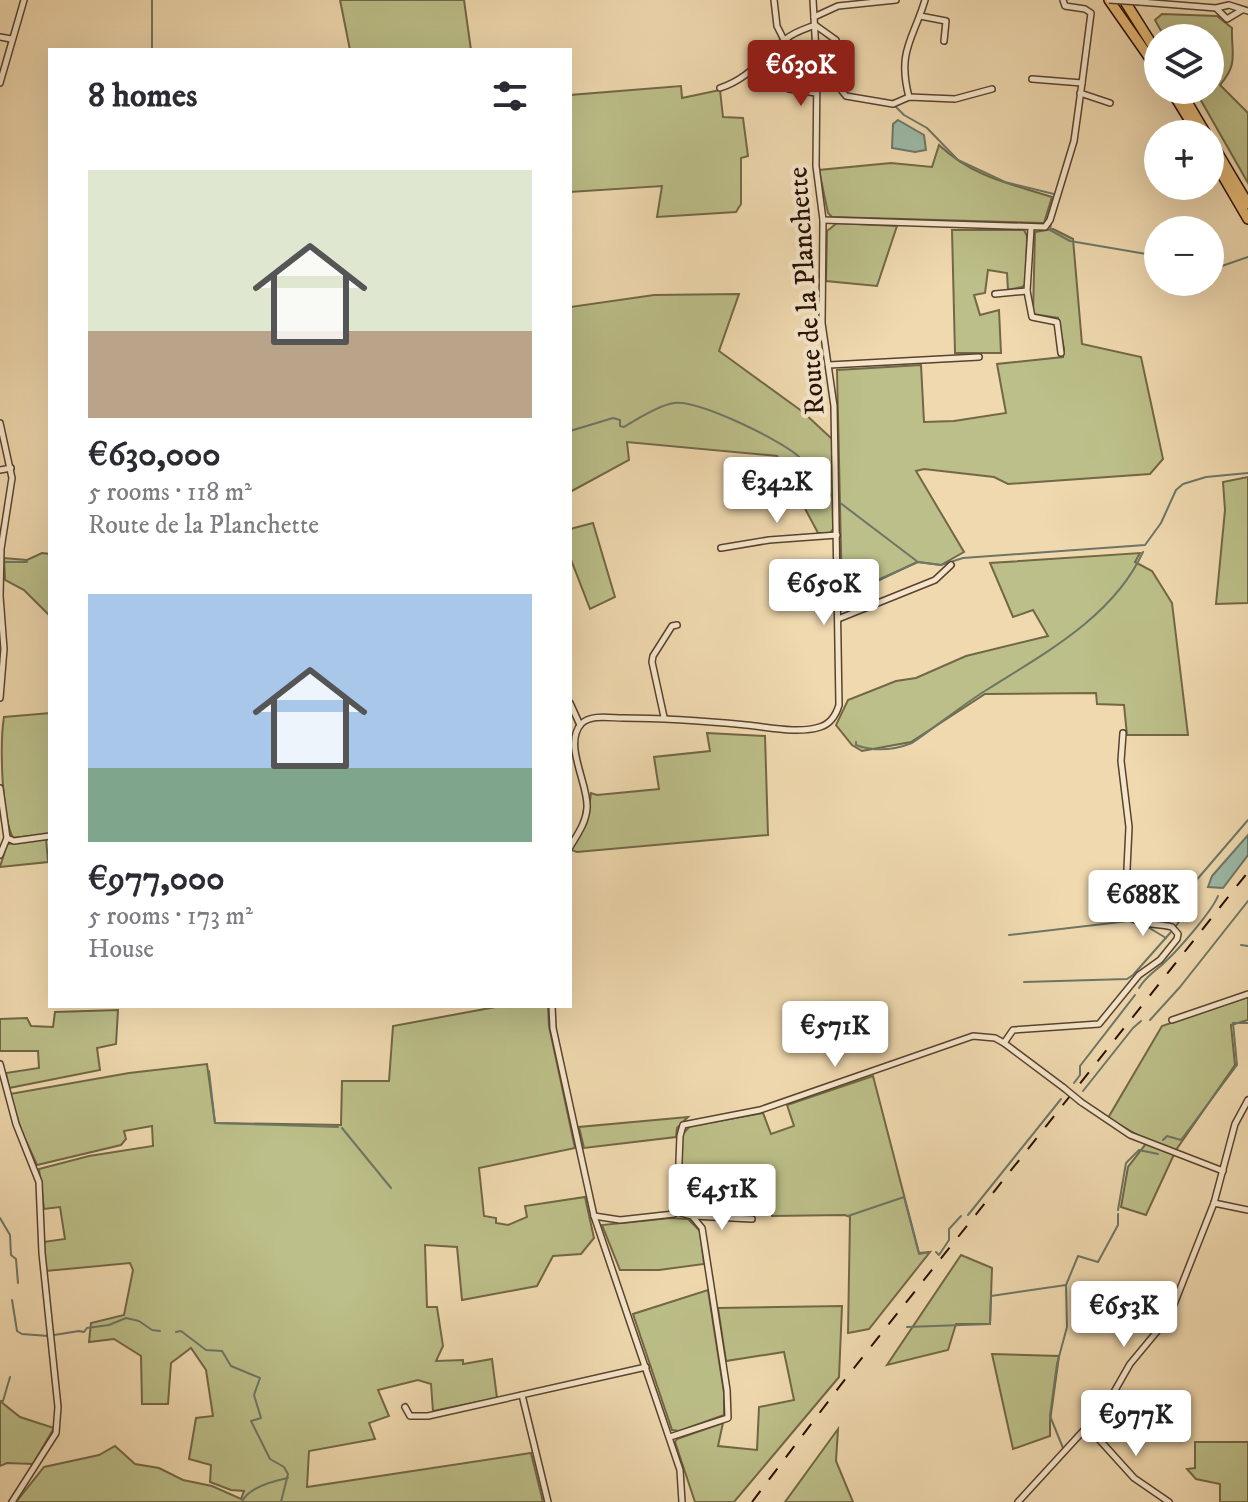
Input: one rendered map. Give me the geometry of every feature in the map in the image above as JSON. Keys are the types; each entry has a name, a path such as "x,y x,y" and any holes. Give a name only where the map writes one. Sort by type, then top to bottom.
{"highway":[{"path":"1109,0 1144,49"},
{"path":"1116,0 1144,46"},
{"path":"1124,0 1144,32"},
{"path":"1136,1 1148,24"},
{"path":"1224,164 1248,204"},
{"path":"1224,178 1248,219"}],"street":[{"path":"0,83 24,0"},
{"path":"774,0 777,26 784,40"},
{"path":"814,17 838,6 896,0"},
{"path":"909,97 904,74 906,48 925,0"},
{"path":"823,220 1045,227 1050,220 1074,141 1091,13 1065,6 1063,0"},
{"path":"1109,0 1245,10"},
{"name":"Route de la Planchette","path":"580,725 598,718 664,717 784,728 821,727 834,717 839,705 834,406 822,323 823,220 816,166 813,1"},
{"path":"1223,10 1227,19 1234,11"},
{"path":"920,16 946,21 944,41"},
{"path":"720,88 760,65 784,40 815,25 836,40 842,91 846,96 893,104 909,97 955,99 992,89"},
{"path":"0,37 11,39"},
{"path":"760,65 768,76 768,86"},
{"path":"1032,79 1082,83"},
{"path":"789,89 816,93"},
{"path":"1080,93 1110,103"},
{"path":"1031,228 1027,291 1032,317 1057,322 1061,353"},
{"path":"995,294 1027,291"},
{"path":"829,365 979,357"},
{"path":"0,423 11,468 12,491 1,549 4,658 0,698"},
{"path":"0,470 11,468"},
{"path":"721,548 769,540 837,535"},
{"path":"838,619 848,618 935,580 951,565"},
{"path":"664,717 652,662 672,626 677,625"},
{"path":"572,707 580,725 577,763 586,791 587,808 586,817 572,843"},
{"path":"1004,1043 1013,1030 1099,1024 1139,975 1160,960 1177,939 1176,930 1169,925 1151,925 1131,919 1125,911 1129,827 1121,761 1123,733"},
{"path":"0,788 7,838 0,855"},
{"path":"7,838 14,841 48,836"},
{"path":"1172,1020 1248,994"},
{"path":"552,1008 553,1028 594,1216 670,1437 683,1483 682,1502"},
{"path":"677,1212 680,1136 683,1125 688,1122 724,1119 760,1110 963,1038 983,1036 1004,1043 1130,1135 1223,1171"},
{"path":"0,1064 2,1082 39,1182 42,1253 58,1407 58,1424 52,1441 12,1502"},
{"path":"1018,1502 1112,1397 1136,1356 1169,1317 1214,1203 1235,1124 1248,1100"},
{"path":"1214,1203 1248,1210"},
{"path":"594,1216 620,1220 677,1212 692,1216 752,1219"},
{"path":"670,1437 728,1418 727,1390 705,1240 702,1228 692,1216"},
{"path":"405,1407 410,1416 417,1418 646,1367"},
{"path":"522,1395 548,1502"},
{"path":"1087,1426 1134,1478 1169,1502"}],"green space":[{"path":"340,0 464,0 471,48 350,48"},
{"path":"1162,14 1217,16 1232,28 1232,64 1224,80 1224,24 1157,24 1155,20"},
{"path":"681,86 682,98 720,90 723,117 743,118 748,156 741,158 741,204 736,212 657,217 662,186 572,192 572,95"},
{"path":"1224,89 1248,113 1248,183 1224,141 1224,120 1212,120 1203,104 1224,104"},
{"path":"939,145 978,172 1052,197 1044,223 832,217 828,213 819,170 891,163 932,167"},
{"path":"837,223 897,226 877,286 826,281 827,231"},
{"path":"1053,229 1073,239 1082,344 1141,357 1163,459 1150,474 1008,484 994,477 924,469 916,471 964,552 941,565 918,562 842,596 837,370 921,365 924,422 1006,413 997,364 1063,357 1058,318 1033,314 1035,232"},
{"path":"952,230 1024,230 1027,236 1026,284 1008,290 1007,273 988,270 985,293 974,295 980,315 999,310 1001,353 955,353"},
{"path":"739,294 719,351 803,412 832,439 833,529 830,533 818,533 777,456 627,442 629,460 572,491 572,307 654,295"},
{"path":"1248,477 1248,603 1216,604 1225,510 1223,482"},
{"path":"593,523 615,597 590,609 572,562 572,528"},
{"path":"42,553 48,554 48,614 24,590 5,580 4,558 27,560"},
{"path":"1140,553 1135,562 1152,571 1172,603 1188,735 1127,735 1124,705 1097,704 1096,693 985,694 911,742 862,751 852,745 836,725 848,700 896,681 916,678 966,656 1048,636 1033,610 1013,617 990,563"},
{"path":"48,713 48,834 13,838 4,796 4,717"},
{"path":"707,733 765,736 768,835 572,850 587,822 591,793 659,789 654,757 710,751"},
{"path":"46,838 48,862 0,867 7,844"},
{"path":"1248,997 1248,1020 1231,1025 1235,1065 1176,1150 1146,1215 1121,1207 1128,1167 1148,1141 1108,1118 1162,1026"},
{"path":"490,1008 548,1008 549,1026 575,1148 479,1168 484,1216 508,1225 527,1217 525,1206 585,1197 594,1238 581,1254 553,1256 537,1286 462,1300 457,1247 425,1245 427,1307 437,1307 443,1346 436,1361 463,1360 463,1364 492,1359 497,1398 433,1411 431,1384 418,1380 378,1390 389,1416 369,1423 375,1439 309,1451 307,1487 531,1453 543,1502 16,1502 44,1467 99,1455 115,1446 135,1464 159,1468 183,1480 212,1486 241,1499 244,1491 210,1482 211,1465 189,1459 196,1418 213,1416 206,1370 191,1348 171,1363 168,1404 142,1404 141,1356 114,1339 89,1342 91,1323 124,1315 133,1270 130,1263 46,1271 43,1242 65,1239 60,1207 44,1209 39,1169 89,1156 153,1146 152,1126 124,1131 126,1139 121,1145 37,1165 21,1130 10,1094 129,1073 207,1064 215,1123 341,1125 342,1081 389,1081 393,1026"},
{"path":"118,1010 116,1044 97,1048 100,1070 9,1088 6,1073 39,1068 38,1051 0,1051 0,1019 27,1018 31,1026 53,1027 55,1012"},
{"path":"873,1076 919,1253 930,1252 869,1329 848,1333 850,1217 772,1216 771,1201 715,1198 716,1184 682,1180 682,1135 690,1126 763,1113 771,1134 794,1126 787,1105"},
{"path":"688,1117 677,1128 676,1137 584,1148 579,1127"},
{"path":"688,1219 700,1231 704,1264 659,1270 620,1270 602,1225"},
{"path":"961,1255 992,1268 990,1324 956,1324 948,1350 887,1365"},
{"path":"708,1290 724,1393 724,1415 679,1431 672,1430 633,1314"},
{"path":"842,1306 839,1377 734,1502 695,1502 675,1442 677,1439 723,1423 718,1446 757,1450 759,1407 794,1400 784,1352 726,1361 718,1308"},
{"path":"992,1354 1059,1356 1050,1436 1013,1449"},
{"path":"0,1401 20,1417 54,1428 33,1464 7,1463 0,1466"},
{"path":"838,1429 836,1461 853,1502 785,1502"},
{"path":"1195,1442 1248,1442 1248,1502 1220,1502 1220,1484 1196,1479 1187,1469 1195,1468"}],"shaded area":[{"path":"898,120 924,135 926,150 915,152 892,148 893,124"},
{"path":"1248,835 1248,855 1223,888 1208,887 1212,876"}],"waterway":[{"path":"152,0 152,48"},
{"path":"895,106 927,128 958,160 1005,182 1054,194"},
{"path":"1051,224 1050,230 1070,241 1144,254"},
{"path":"1224,265 1248,257"},
{"path":"572,430 613,418 620,420 620,426 624,427 655,409 685,403 756,430 787,448 802,460 833,497"},
{"path":"839,502 918,562 941,565 963,558 1145,545 1161,523 1176,490 1183,484 1206,477 1248,473"},
{"path":"856,742 856,745 877,749 912,743 978,695 1076,631 1114,596 1143,552"},
{"path":"5,562 27,562"},
{"path":"842,608 842,598 917,562"},
{"path":"827,612 835,610"},
{"path":"1176,926 1190,906 1194,883 1248,820"},
{"path":"1139,988 1187,939 1218,896"},
{"path":"1150,1020 1248,901"},
{"path":"1009,935 1129,921 1146,926 1166,938"},
{"path":"1024,982 1127,979 1171,932"},
{"path":"1241,945 1248,946"},
{"path":"1074,1083 1080,1075 1080,1066 1135,995"},
{"path":"1083,1091 1141,1021"},
{"path":"1163,1140 1167,1136 1181,1140 1237,1065 1233,1023 1248,1023"},
{"path":"209,1071 215,1123 338,1127"},
{"path":"968,1215 1061,1099"},
{"path":"342,1128 391,1188"},
{"path":"1118,1210 1126,1163 1139,1150 1158,1154"},
{"path":"848,1216 904,1197 919,1254 930,1252"},
{"path":"907,1327 990,1324 991,1296 1066,1285 1078,1256 1098,1262 1118,1225 1118,1214"},
{"path":"936,1252 939,1255 949,1240 949,1229 961,1216"},
{"path":"0,1218 10,1235 18,1283"},
{"path":"1063,1448 1050,1416 1057,1364 1067,1327 1066,1285"},
{"path":"12,1300 17,1331 48,1336"},
{"path":"54,1335 84,1332 87,1328 109,1325 126,1318 160,1331"},
{"path":"176,1332 181,1331 206,1350 222,1351 231,1366 260,1378 254,1395 261,1418 251,1421 270,1459 284,1467 288,1474 281,1502"},
{"path":"0,1401 3,1401 10,1377"},
{"path":"242,1502 255,1489 288,1478"}],"railway":[{"path":"752,1502 846,1378 1248,872"}]}
